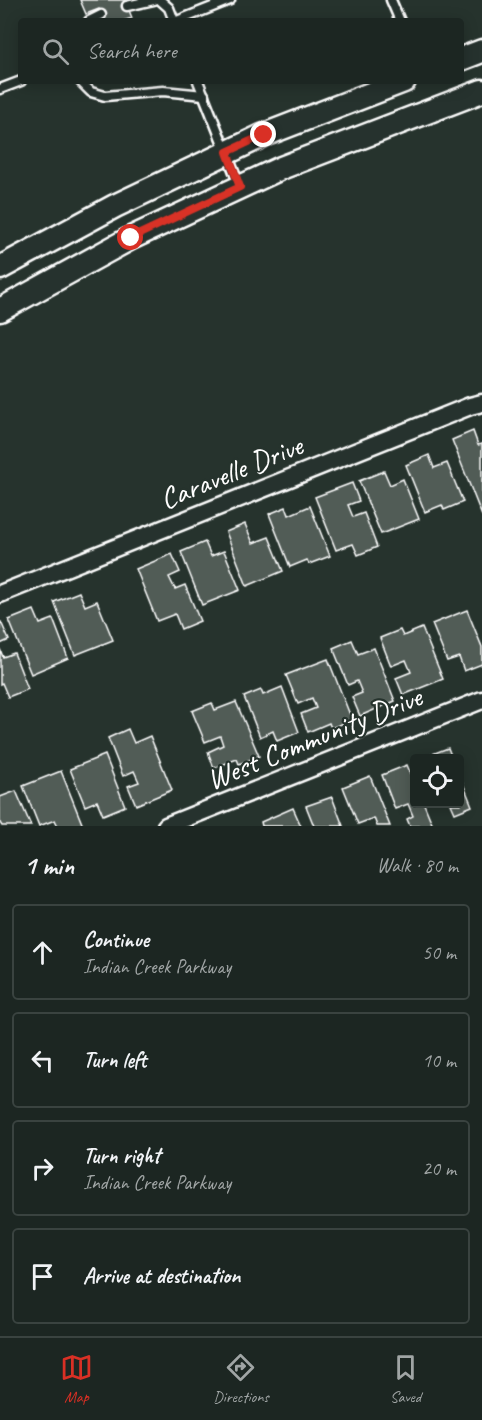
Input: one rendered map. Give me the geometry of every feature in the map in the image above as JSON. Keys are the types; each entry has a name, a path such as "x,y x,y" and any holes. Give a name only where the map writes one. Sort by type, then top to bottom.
{"street":[{"path":"464,58 482,51"},
{"path":"0,268 115,206 227,152 264,135 396,84"},
{"path":"0,310 131,238 281,168 482,91"},
{"name":"Caravelle Drive","path":"0,594 482,403"},
{"name":"West Community Drive","path":"166,826 482,700"}],"lane":[{"path":"127,6 154,0"},
{"path":"160,0 169,8 174,18"},
{"path":"184,18 230,0"},
{"path":"392,0 399,18"},
{"path":"95,18 101,15"},
{"path":"0,89 18,82"},
{"path":"83,84 91,92 105,96 163,91 204,95"},
{"path":"199,84 240,187"}],"building":[{"path":"80,0 125,0 132,18 103,18 99,9 86,14"},
{"path":"473,431 478,445 482,444 482,516 452,440"},
{"path":"429,455 434,468 447,463 463,502 444,510 442,505 425,512 406,465"},
{"path":"384,471 390,485 403,479 419,519 381,534 359,481"},
{"path":"352,483 359,501 348,505 353,517 364,513 377,547 358,555 353,544 336,550 315,497"},
{"path":"310,506 330,556 309,564 307,560 290,567 269,514 286,507 289,515"},
{"path":"245,524 253,543 269,537 283,571 247,586 226,532"},
{"path":"205,542 211,556 224,551 240,590 202,605 181,552"},
{"path":"172,554 180,572 169,577 175,589 185,585 200,621 181,629 175,614 157,621 136,569"},
{"path":"79,592 85,606 97,601 113,640 75,655 54,602"},
{"path":"34,610 40,624 53,619 68,658 31,674 9,620"},
{"path":"467,610 482,647 482,664 464,671 459,657 447,661 432,624"},
{"path":"0,623 9,640 0,644"},
{"path":"422,628 443,679 403,695 396,678 411,672 406,660 391,666 380,638 400,630 403,636"},
{"path":"352,640 358,654 374,648 395,701 360,716 352,697 362,693 357,681 348,685 333,648"},
{"path":"0,649 3,657 14,653 28,689 8,697 2,683 0,684"},
{"path":"328,659 352,720 331,728 329,723 308,732 301,714 316,708 312,698 298,704 286,675"},
{"path":"282,687 299,732 277,741 273,731 260,737 244,697 261,690 263,695"},
{"path":"236,702 259,756 239,764 237,759 214,768 208,752 223,745 220,736 205,742 192,711 212,703 215,710"},
{"path":"128,729 134,743 150,736 172,790 136,805 128,786 139,782 134,771 123,776 108,738"},
{"path":"448,748 450,754 432,754"},
{"path":"105,755 125,806 103,815 97,801 85,806 70,769"},
{"path":"407,765 410,772 410,808 426,808 433,826 410,826 407,819 413,816 408,804 395,809 382,775"},
{"path":"61,771 83,826 58,826 55,820 39,826 23,786"},
{"path":"370,776 390,826 377,826 374,818 358,824 343,787"},
{"path":"464,786 472,806 455,813 453,808 464,808"},
{"path":"16,791 31,826 2,826 0,823 0,797"},
{"path":"332,797 343,826 314,826 306,806"},
{"path":"293,808 301,826 262,826 261,822"}],"route":[{"path":"131,238 240,187 227,152 264,135"}]}
